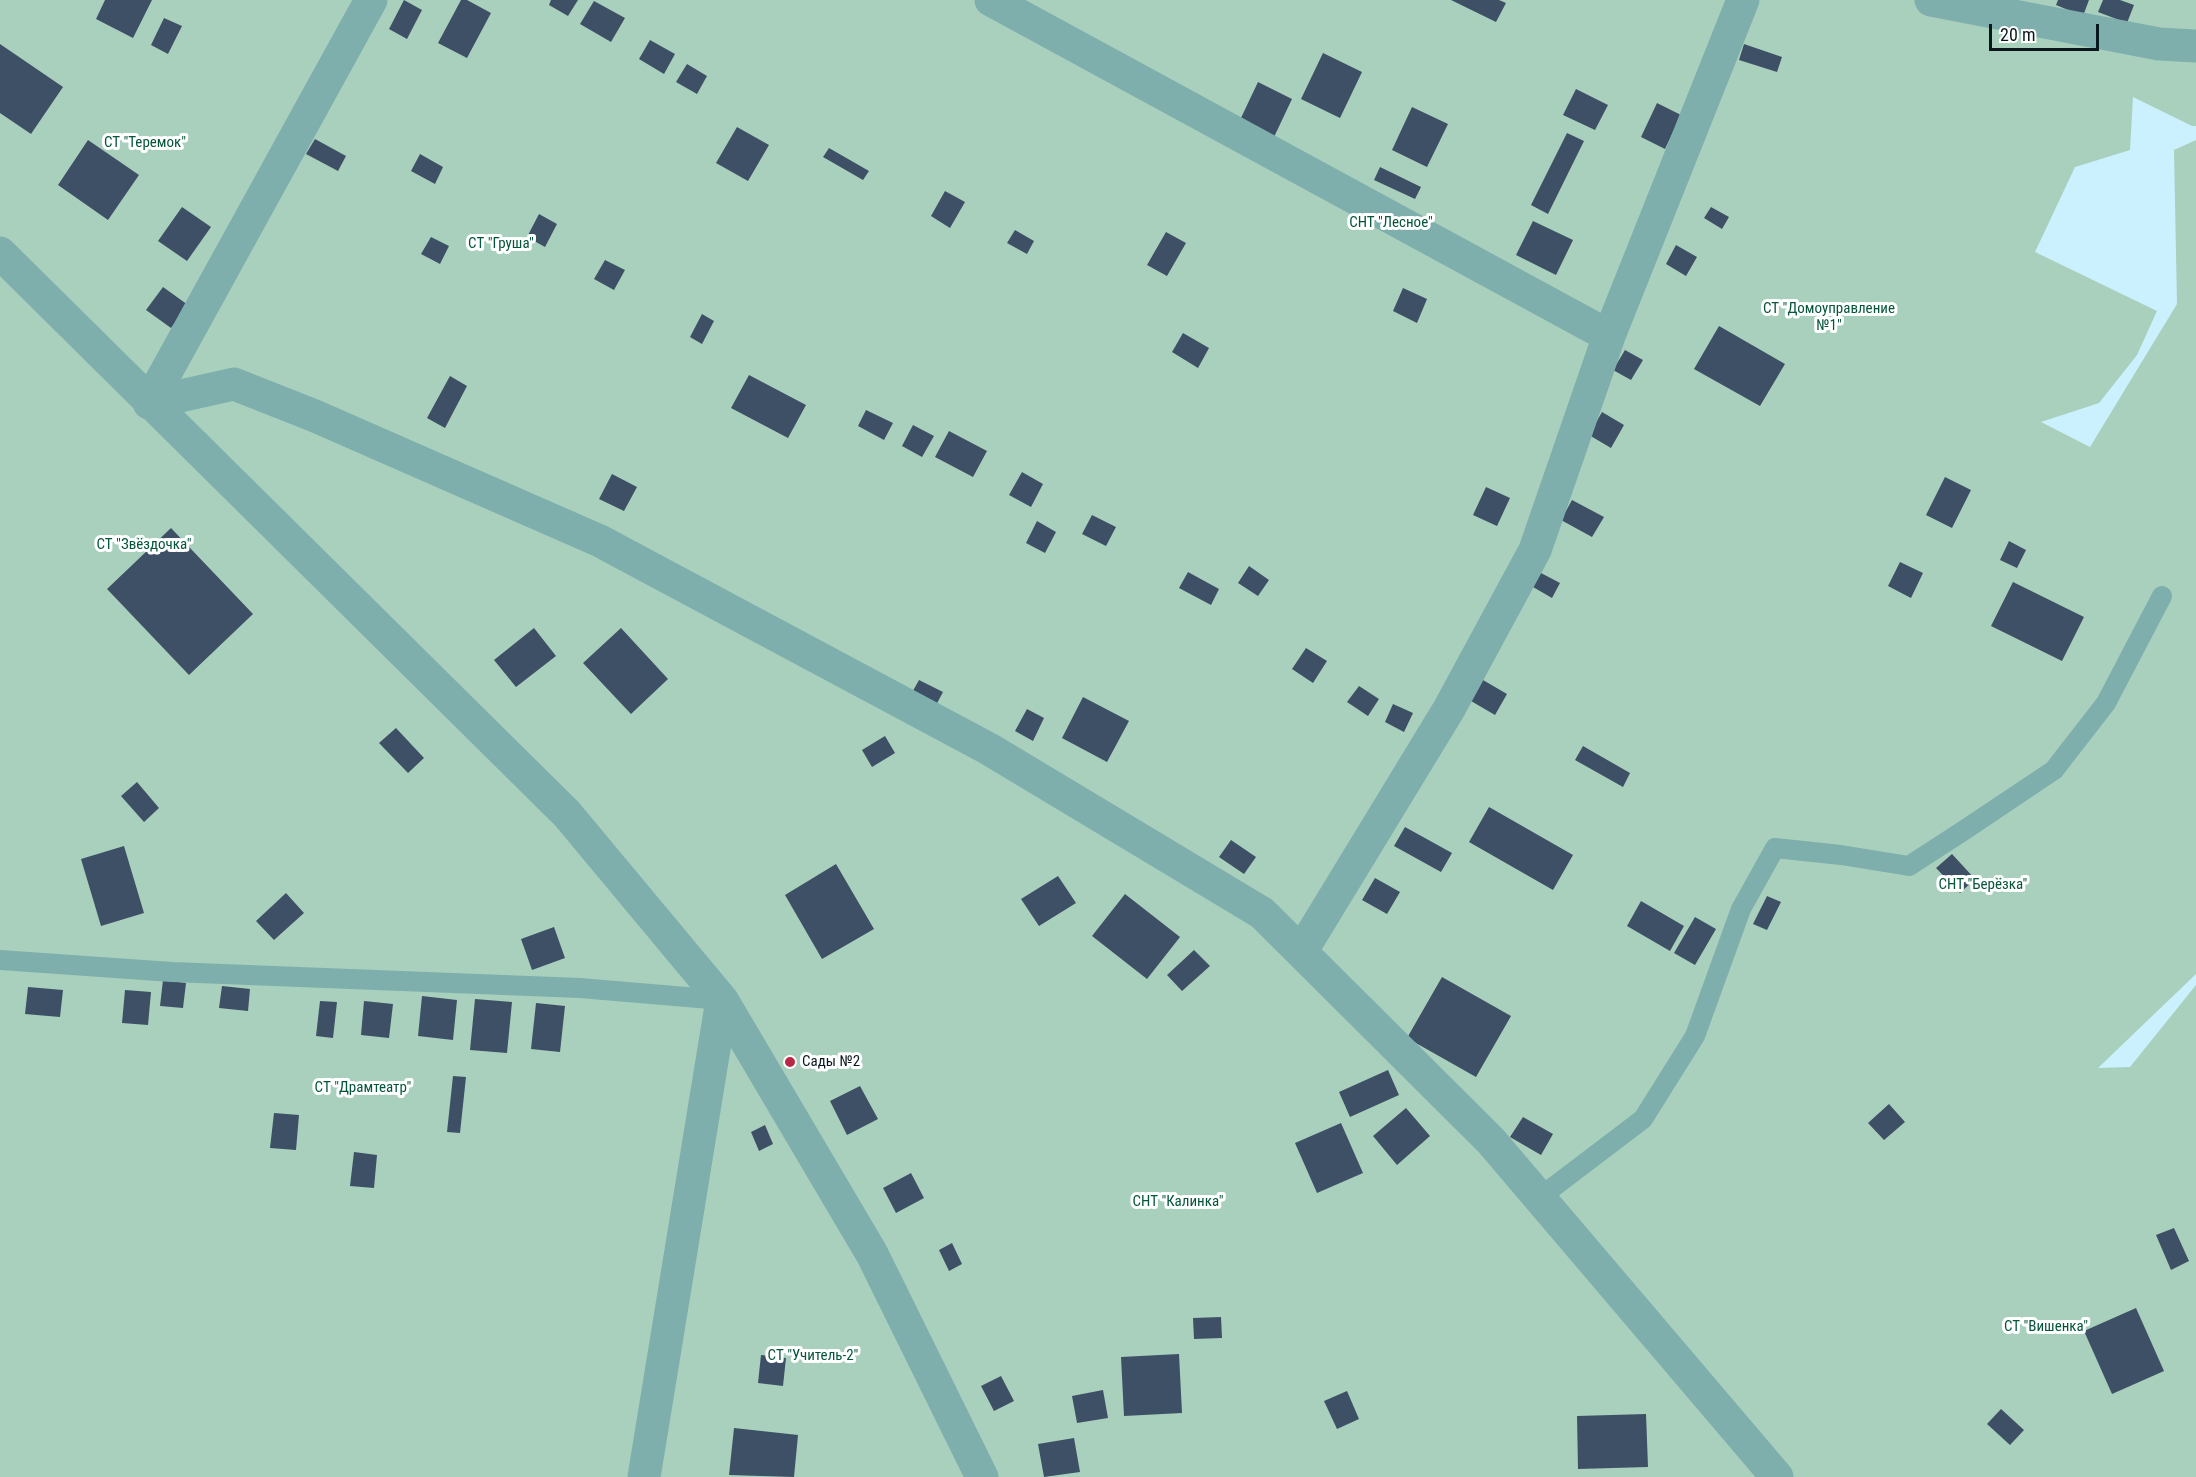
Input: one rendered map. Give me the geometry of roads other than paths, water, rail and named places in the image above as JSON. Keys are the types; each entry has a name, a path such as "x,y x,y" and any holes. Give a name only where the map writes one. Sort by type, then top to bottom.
{"street":[{"path":"149,403 371,0"},
{"path":"991,0 1609,336"},
{"path":"1301,952 1449,709 1535,550 1609,336 1743,0"},
{"path":"1931,0 2159,44 2196,46"},
{"path":"0,253 149,403 567,814 722,1000 872,1254 982,1477"},
{"path":"149,403 234,384 315,416 600,541 989,749 1262,913 1491,1141 1777,1477"},
{"path":"644,1477 722,1000"}],"lane":[{"path":"1539,1198 1643,1119 1695,1036 1741,909 1775,848 1841,855 1909,866 1966,830 2054,770 2106,703 2162,596"},
{"path":"0,960 172,972 580,988 722,1000"}],"place":[{"name":"Сады №2","path":"790,1062"}],"park label":[{"name":"СТ \"Теремок\"","path":"145,143"},
{"name":"СНТ \"Лесное\"","path":"1391,223"},
{"name":"СТ \"Груша\"","path":"501,244"},
{"name":"СТ \"Домоуправление №1\"","path":"1829,318"},
{"name":"СТ \"Звёздочка\"","path":"144,545"},
{"name":"СНТ \"Берёзка\"","path":"1983,885"},
{"name":"СТ \"Драмтеатр\"","path":"363,1088"},
{"name":"СНТ \"Калинка\"","path":"1178,1202"},
{"name":"СТ \"Вишенка\"","path":"2046,1327"},
{"name":"СТ \"Учитель-2\"","path":"813,1356"}]}
